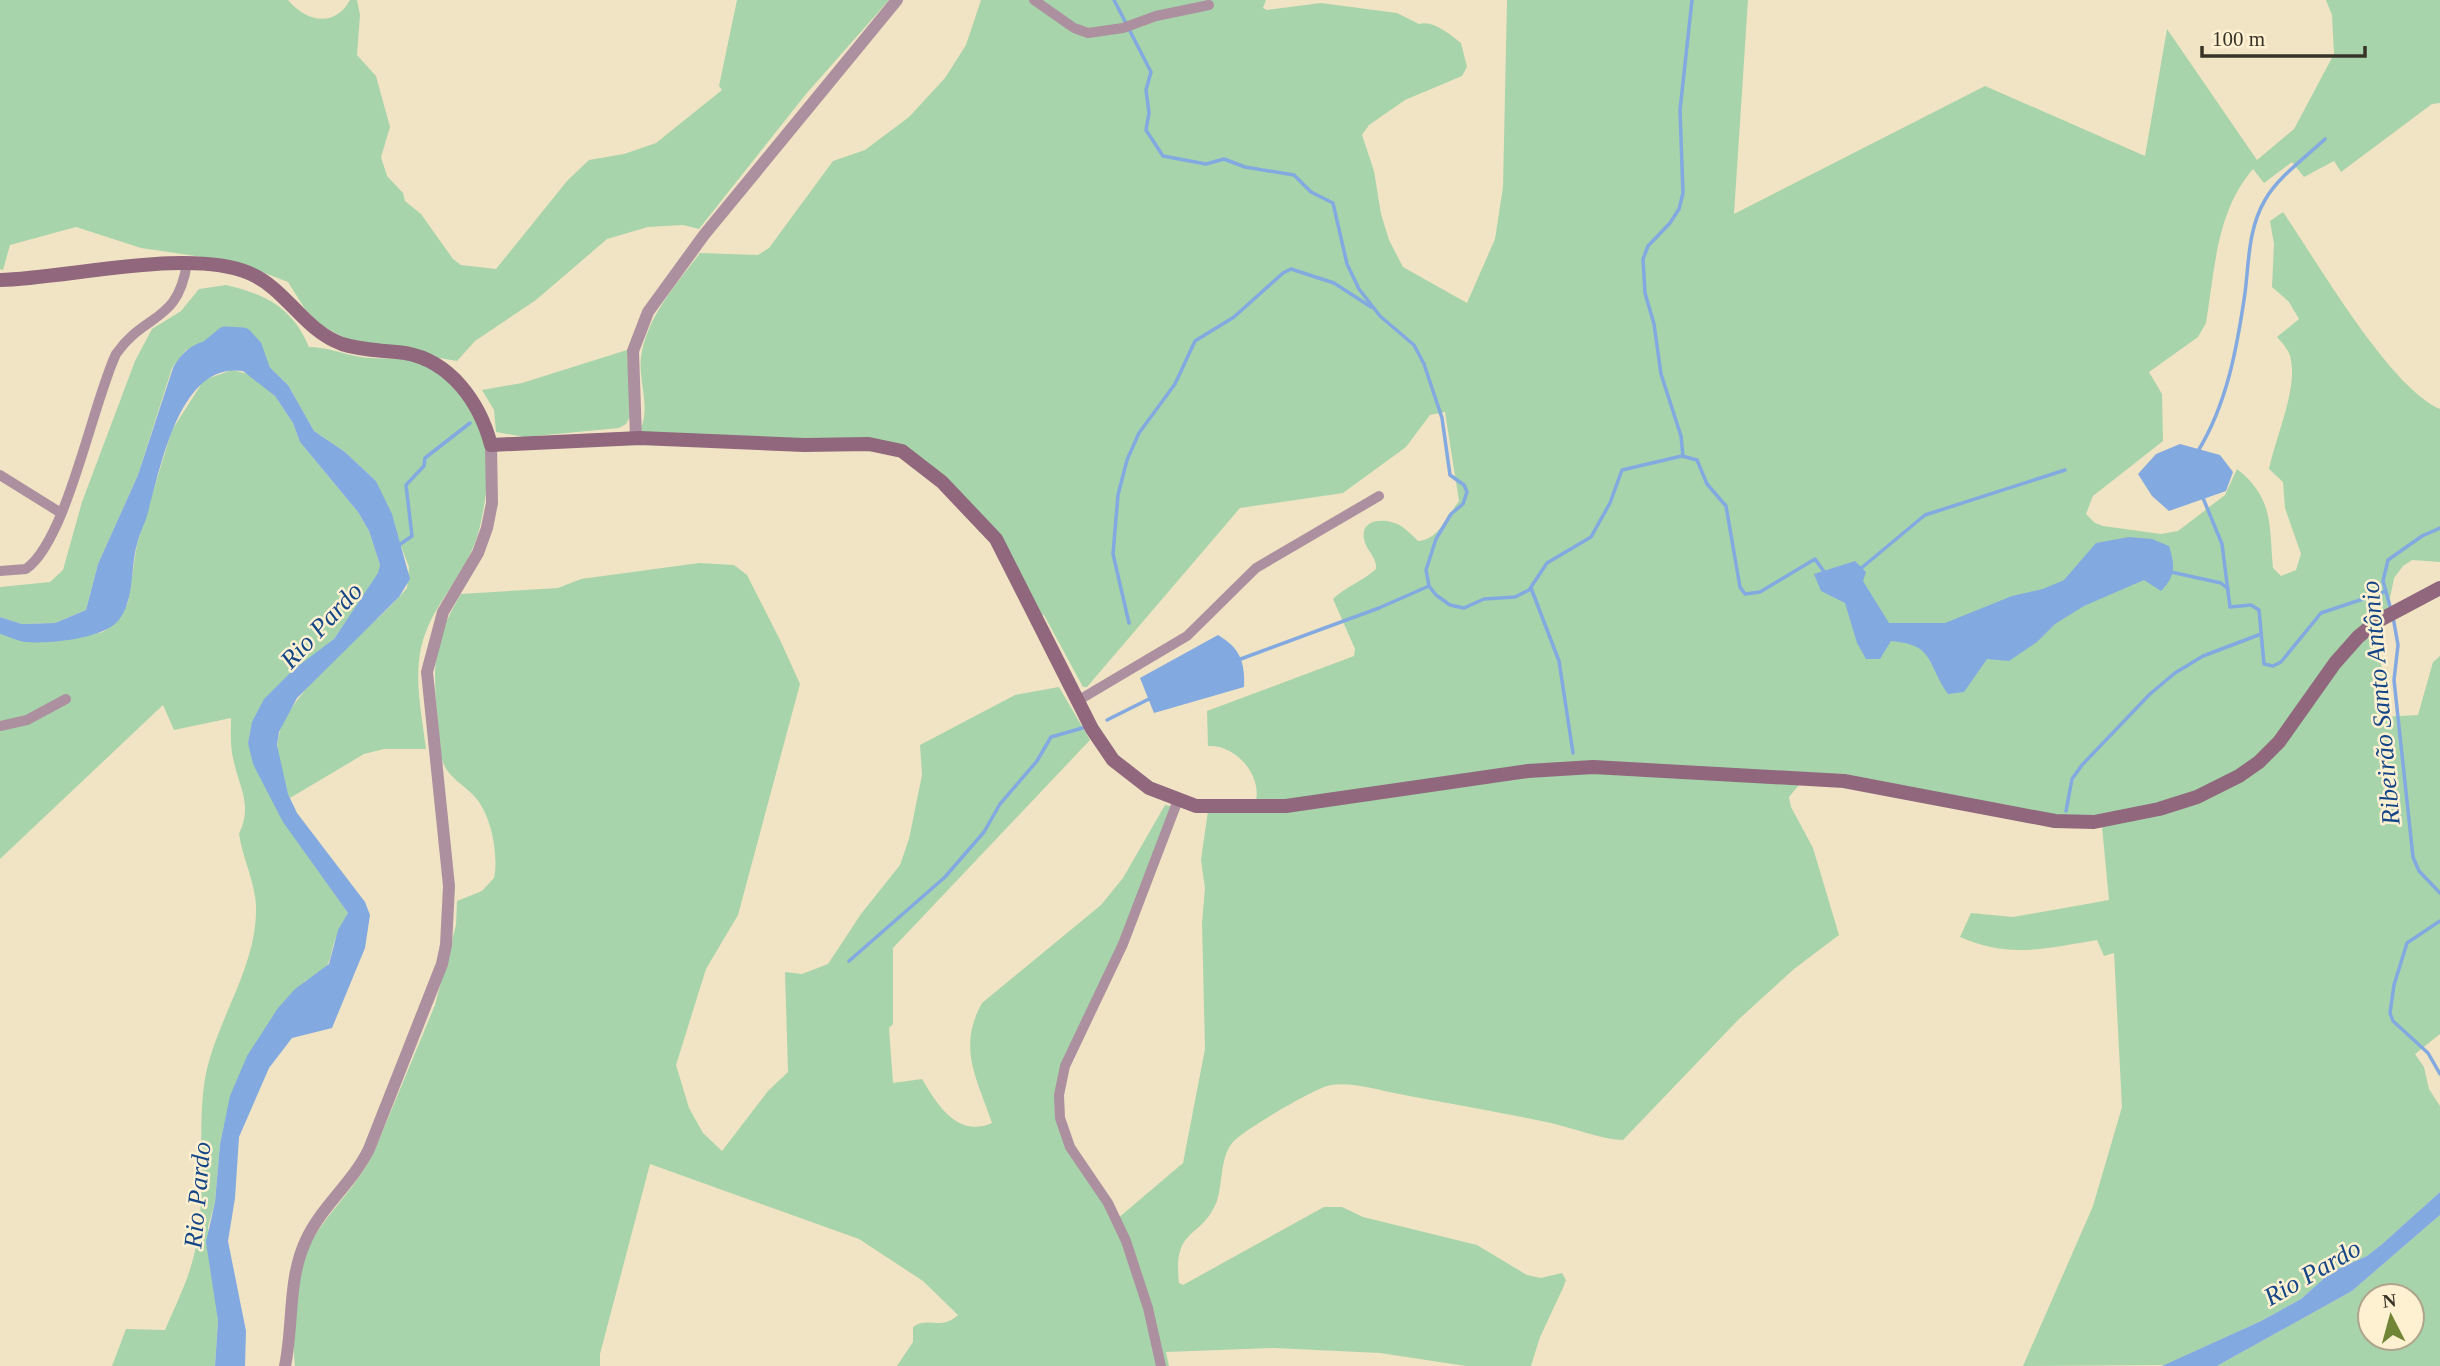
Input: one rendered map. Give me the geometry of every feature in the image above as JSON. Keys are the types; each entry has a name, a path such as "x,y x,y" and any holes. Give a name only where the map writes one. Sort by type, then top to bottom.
{"main road":[{"path":"0,280 187,263 220,265 262,279 289,300 317,331 334,341 368,350 411,354 440,368 457,382 479,410 491,445 636,438 804,445 869,444 893,448 912,457 942,482 996,539 1104,749 1122,769 1156,792 1196,806 1286,806 1528,771 1593,767 1844,780 2055,821 2094,822 2159,809 2197,797 2259,762 2291,727 2349,645 2392,613 2440,588"}],"street":[{"path":"636,438 633,351 648,312 704,235 897,0"},
{"path":"1034,0 1081,31 1123,28 1209,5"},
{"path":"0,571 17,572 34,563 61,513 116,354 128,340 180,295 187,263"},
{"path":"285,1366 292,1288 302,1249 313,1227 356,1172 369,1150 442,964 449,926 449,886 427,672 433,640 443,612 478,553 487,528 492,503 491,445"},
{"path":"0,475 61,513"},
{"path":"1079,700 1186,636 1256,568 1379,496"},
{"path":"0,726 27,720 66,699"},
{"path":"1161,1366 1145,1297 1126,1241 1108,1203 1065,1137 1059,1095 1065,1066 1123,944 1178,800"}],"green space":[{"path":"0,0 288,0 303,13 320,19 337,15 350,0 357,0 360,15 357,55 376,76 390,127 381,157 387,176 403,193 405,201 421,214 453,259 461,265 496,269 567,181 589,160 624,154 656,143 722,90 719,86 737,0 889,0 806,94 699,229 683,225 648,227 607,239 536,300 475,341 457,361 355,344 321,325 305,309 288,282 236,262 141,248 76,227 10,245 3,270 0,269"},
{"path":"981,0 1266,0 1263,8 1267,10 1321,3 1397,13 1419,24 1430,24 1441,29 1461,43 1467,67 1462,76 1405,100 1369,125 1362,135 1374,171 1381,214 1389,240 1403,267 1467,303 1495,239 1503,187 1507,0 1748,0 1734,214 1985,86 2145,156 2167,29 2257,160 2294,129 2334,54 2332,15 2326,0 2440,0 2440,103 2432,104 2341,172 2334,161 2304,177 2292,162 2264,183 2253,169 2231,204 2224,222 2206,323 2198,337 2149,372 2162,394 2163,441 2093,496 2086,514 2095,523 2103,526 2161,534 2178,531 2225,495 2237,469 2258,491 2264,502 2270,525 2273,568 2281,576 2296,570 2301,554 2285,508 2283,482 2269,469 2288,400 2292,372 2289,354 2277,337 2299,319 2289,302 2272,287 2274,244 2270,221 2283,212 2376,349 2420,396 2440,409 2440,562 2412,560 2403,566 2394,578 2388,608 2379,620 2378,643 2386,699 2382,717 2418,715 2433,662 2440,656 2440,1034 2415,1054 2424,1067 2429,1089 2440,1106 2440,1192 2367,1256 2331,1272 2301,1299 2261,1321 2165,1365 2023,1366 2093,1206 2122,1107 2114,953 2104,956 2097,940 2012,950 1978,944 1960,937 1971,913 2013,917 2109,900 2101,816 2079,821 1803,780 1789,797 1791,807 1813,848 1839,935 1794,969 1738,1020 1623,1140 1532,1119 1365,1087 1323,1087 1281,1109 1234,1141 1226,1154 1219,1194 1211,1214 1184,1242 1180,1251 1179,1283 1183,1285 1324,1207 1342,1207 1363,1217 1477,1245 1527,1275 1541,1278 1562,1273 1566,1280 1540,1337 1531,1366 1466,1366 1380,1353 1274,1348 1166,1352 1169,1366 897,1366 913,1342 913,1327 924,1323 946,1322 958,1315 923,1281 859,1239 650,1164 600,1354 600,1366 295,1366 294,1301 305,1254 319,1229 374,1152 435,1005 456,925 457,901 482,891 494,878 494,846 485,813 474,796 447,770 440,750 435,687 436,657 444,628 461,594 558,588 581,579 699,563 734,565 747,575 781,642 800,684 738,915 706,969 676,1065 689,1108 703,1133 722,1151 768,1091 788,1072 785,972 802,974 828,964 861,914 900,865 909,839 922,775 920,745 1015,695 1059,687 1090,740 893,948 893,1024 889,1028 893,1083 922,1079 942,1109 959,1123 980,1127 992,1123 976,1077 970,1049 971,1034 982,1003 1101,905 1123,878 1165,805 1170,806 1172,809 1135,909 1061,1065 1060,1126 1117,1219 1183,1163 1205,1049 1202,923 1205,888 1201,860 1209,804 1255,804 1257,794 1251,773 1238,756 1228,750 1208,746 1207,711 1354,656 1355,649 1333,599 1376,569 1364,539 1366,527 1376,521 1396,523 1418,541 1425,540 1437,532 1459,501 1445,412 1430,415 1406,447 1343,493 1240,508 1087,687 1083,687 1044,615 1030,611 981,523 901,454 639,432 645,405 641,366 644,342 649,328 672,289 700,253 758,255 769,248 833,161 865,150 909,117 945,78 966,45"},
{"path":"226,285 253,293 276,305 295,322 309,347 361,357 410,360 435,370 454,386 471,406 482,428 488,450 486,490 476,540 463,568 439,605 421,648 418,685 426,749 384,749 364,754 290,798 281,776 277,750 279,735 287,717 299,697 316,678 407,588 409,567 376,481 345,452 314,431 288,385 242,342 213,340 186,350 172,368 138,475 98,564 86,610 55,623 22,624 0,617 0,587 50,582 63,570 82,502 135,361 152,329 181,311 199,289"},
{"path":"627,350 631,415 626,424 619,428 525,437 496,432 494,410 482,390 522,383"},
{"path":"232,370 252,375 275,396 293,423 300,442 358,512 369,531 380,565 379,573 334,639 317,654 250,732 248,743 300,845 348,913 334,941 327,966 305,981 224,1125 215,1202 208,1227 218,1321 215,1366 112,1366 126,1329 165,1330 186,1281 195,1251 199,1231 202,1106 208,1063 249,956 254,935 256,902 239,834 245,814 244,796 232,753 231,718 174,730 163,705 0,859 0,634 26,642 57,640 103,632 117,621 128,603 137,544 172,430 204,380"},
{"path":"2440,1215 2440,1366 2217,1366 2356,1288 2356,1352 2426,1352 2426,1282 2362,1282"}],"water":[{"path":"222,339 242,342 250,348 288,385 314,431 345,452 376,481 392,514 410,579 399,597 297,698 279,732 277,745 288,794 297,813 365,902 370,915 365,948 332,1028 292,1038 269,1068 239,1137 235,1198 228,1241 246,1331 245,1366 215,1366 218,1321 206,1242 215,1202 220,1144 230,1096 247,1056 278,1008 295,989 329,964 338,930 348,913 283,822 253,764 248,743 252,722 264,699 293,670 334,639 378,573 380,565 369,531 358,512 300,442 293,423 275,396 243,371 220,373 202,384 187,402 175,424 138,541 130,594 118,621 100,632 61,641 25,642 0,634 0,617 22,624 55,623 86,610 98,564 138,475 173,368 193,346"},
{"path":"2180,444 2220,455 2233,472 2226,491 2169,511 2152,496 2138,474 2156,454"},
{"path":"2129,537 2152,539 2169,546 2173,570 2161,591 2144,580 2084,606 2055,624 2037,642 2009,661 1987,659 1964,692 1948,694 1928,657 1915,646 1891,641 1880,659 1866,659 1857,643 1845,603 1821,591 1814,574 1855,561 1866,572 1863,581 1889,623 1945,623 2012,596 2043,589 2064,580 2096,543"},
{"path":"1218,635 1240,656 1244,687 1154,713 1140,678"},
{"path":"2440,1192 2440,1215 2362,1282 2356,1282 2356,1288 2352,1291 2217,1366 2162,1366 2261,1321 2301,1299 2331,1272 2367,1256"}],"waterway":[{"path":"1114,0 1151,72 1146,90 1149,113 1146,130 1163,156 1206,164 1224,159 1245,167 1294,175 1311,192 1333,203 1347,264 1359,289 1380,316 1414,345 1424,364 1442,418 1450,475 1464,485 1467,492 1463,504 1451,514 1436,539 1426,570 1429,586 1436,595 1450,605 1464,608 1484,599 1515,597 1529,590 1547,563 1591,537 1610,503 1622,470 1682,456 1697,460 1707,484 1726,506 1740,587 1745,594 1760,592 1815,559 1825,573"},
{"path":"1683,456 1681,436 1661,374 1654,324 1645,293 1643,259 1648,246 1679,209 1683,193 1680,110 1692,0"},
{"path":"2198,451 2224,395 2242,314 2252,234 2259,211 2277,183 2325,139"},
{"path":"1129,623 1113,554 1118,495 1127,460 1139,433 1175,384 1195,341 1234,317 1291,269 1334,283 1371,307"},
{"name":"Rio Pardo","path":"201,356 225,336 243,337 253,348 262,374"},
{"path":"399,545 412,536 406,485 424,466 425,458 470,423"},
{"path":"1859,570 1925,515 2065,470"},
{"path":"2203,498 2222,544 2230,607 2251,605 2259,610 2264,664 2273,666 2281,662 2321,613 2384,592"},
{"name":"Ribeirão Santo Antônio","path":"2391,610 2383,581 2388,560 2422,536 2440,528"},
{"path":"2171,572 2221,583 2228,589"},
{"path":"1238,660 1379,608 1429,586"},
{"path":"1531,588 1559,661 1573,753"},
{"name":"Ribeirão Santo Antônio","path":"2393,617 2398,645 2394,680 2413,857 2419,871 2440,893"},
{"path":"2066,811 2072,779 2082,765 2150,694 2175,673 2203,656 2261,634"},
{"path":"1107,720 1151,698"},
{"path":"849,961 945,877 984,832 1000,804 1037,761 1051,737 1086,727"},
{"name":"Ribeirão Santo Antônio","path":"2440,921 2407,943 2394,985 2390,1013 2393,1021 2428,1053 2440,1074"}]}
